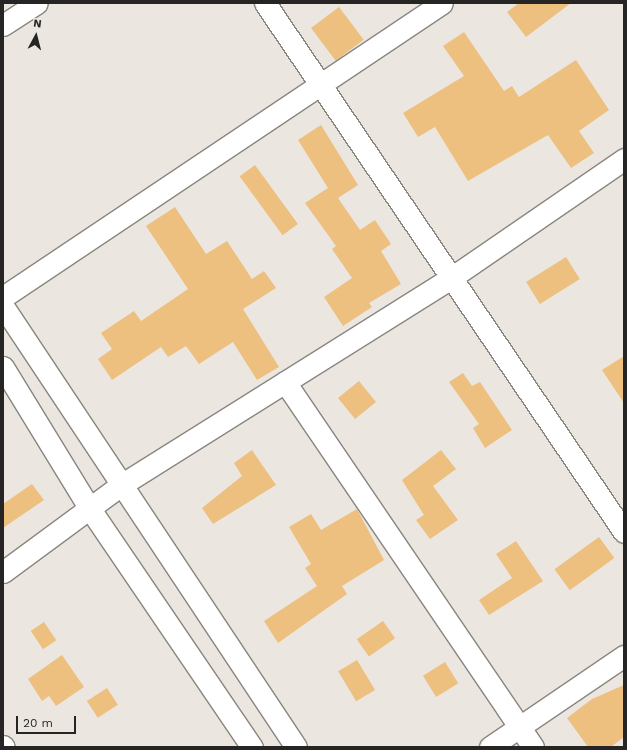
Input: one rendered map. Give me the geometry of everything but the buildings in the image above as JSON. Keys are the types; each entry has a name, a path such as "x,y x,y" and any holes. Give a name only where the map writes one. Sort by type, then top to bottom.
{"street":[{"path":"3,25 37,3"},
{"path":"265,3 624,532"},
{"path":"3,297 442,3"},
{"path":"3,572 121,486 451,278 621,167"},
{"path":"3,306 121,486 296,747"},
{"path":"3,367 90,508 252,747"},
{"path":"285,382 533,747"},
{"path":"490,747 624,656"}]}
